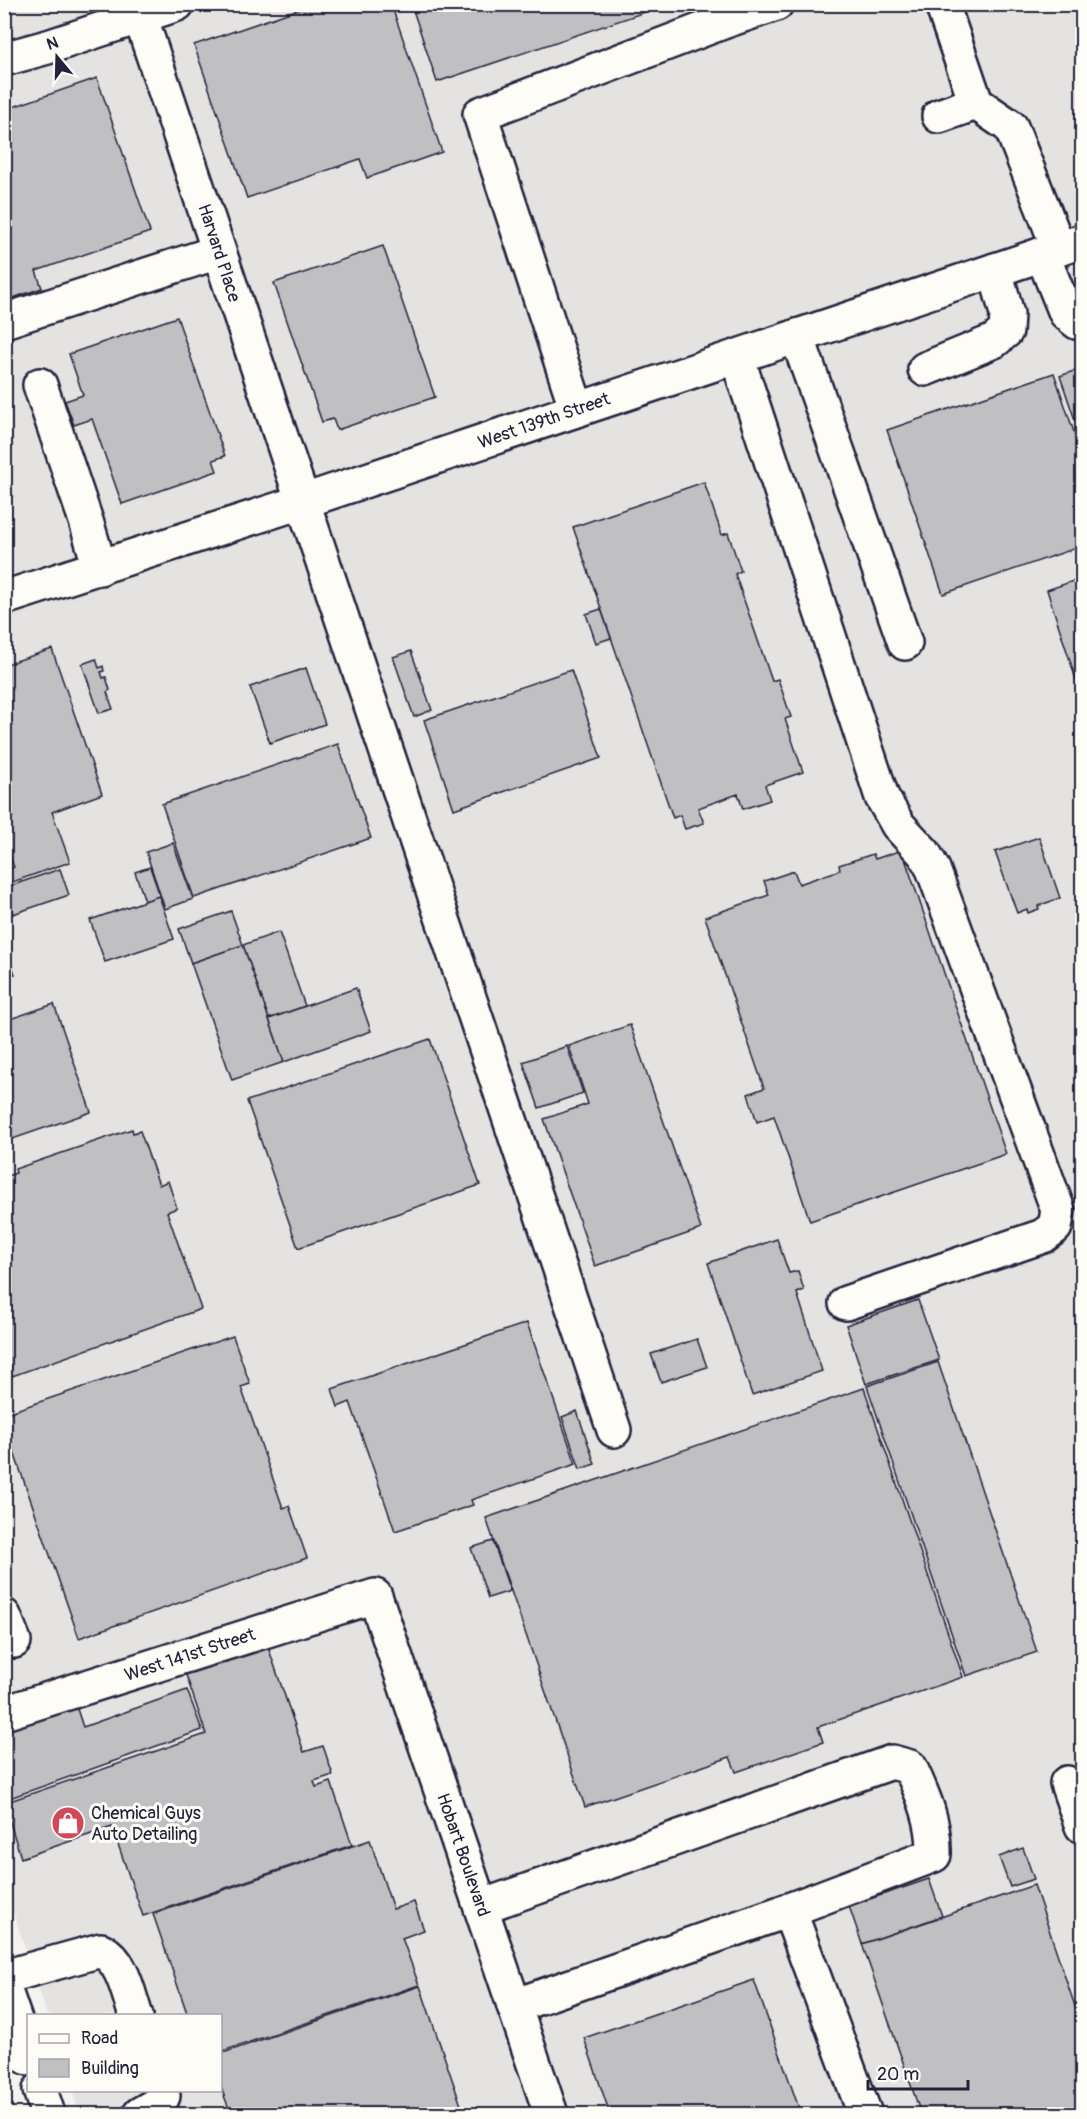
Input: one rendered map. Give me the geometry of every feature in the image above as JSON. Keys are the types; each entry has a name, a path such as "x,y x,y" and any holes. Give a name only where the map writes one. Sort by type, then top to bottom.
{"street":[{"path":"4,59 138,11 177,4"},
{"path":"577,410 480,114 712,15 776,4"},
{"path":"942,4 976,103 1011,127 1061,248 1066,313 1077,322 1083,320"},
{"name":"Harvard Place","path":"138,11 614,1430"},
{"path":"939,116 976,103"},
{"name":"West 139th Street","path":"4,598 302,502 1061,248"},
{"path":"4,321 218,252"},
{"path":"925,369 994,341 1006,331 1007,314 995,270"},
{"path":"797,336 905,643"},
{"path":"737,357 882,797 898,825 924,853 933,869 1058,1210 1055,1227 1043,1236 846,1303"},
{"path":"40,385 87,521 100,568"},
{"name":"West 141st Street","path":"4,1713 375,1596"},
{"name":"Hobart Boulevard","path":"375,1596 551,2115"},
{"path":"481,1907 892,1762 910,1767 923,1794 935,1835 934,1855 789,1910 514,2006"},
{"path":"1067,1783 1083,1826"},
{"path":"789,1910 865,2115"},
{"path":"27,2055 6,1995 101,1950 110,1954 119,1968 135,2014"},
{"path":"40,2092 48,2115"}],"shaded area":[{"path":"4,5 1082,5 1082,2114 80,2114 72,2092 222,2092 222,2014 47,2014 5,1887"}],"building":[{"path":"308,4 391,4 442,152 367,178 360,159 247,198 194,45 308,6"},
{"path":"411,4 665,4 666,5 437,82"},
{"path":"97,78 150,232 36,271 42,288 4,301 4,110"},
{"path":"383,246 435,397 337,430 333,419 322,422 274,283"},
{"path":"177,317 225,456 213,460 217,471 122,504 92,419 74,425 65,401 83,395 69,354"},
{"path":"1082,368 1082,441 1060,376"},
{"path":"1054,373 1082,456 1082,546 943,594 887,430"},
{"path":"704,482 722,535 728,533 741,571 735,574 772,681 778,679 791,717 785,719 803,772 765,785 770,800 743,809 738,794 698,808 704,823 685,829 680,815 673,818 573,527"},
{"path":"1082,578 1082,698 1047,590"},
{"path":"601,609 611,638 596,643 586,614"},
{"path":"52,649 102,794 52,812 70,862 4,885 4,871 14,867 4,842 4,665"},
{"path":"411,651 432,710 414,717 393,657"},
{"path":"96,659 99,668 103,666 104,671 101,672 103,678 106,677 110,690 107,692 113,709 99,713 82,664"},
{"path":"306,668 325,724 270,743 250,687"},
{"path":"571,670 601,758 454,809 424,720"},
{"path":"338,744 371,838 194,898 162,804"},
{"path":"1039,837 1060,898 1038,906 1039,909 1028,913 1027,909 1017,913 995,852"},
{"path":"173,843 193,899 165,909 146,852"},
{"path":"902,850 1006,1154 810,1221 774,1116 757,1122 748,1094 764,1088 705,917 769,895 764,881 794,871 799,884 840,870 839,865 873,854 875,859"},
{"path":"150,867 160,896 145,901 135,872"},
{"path":"60,869 69,895 13,914 4,888"},
{"path":"159,896 174,939 105,962 90,920"},
{"path":"231,911 243,945 191,963 179,929"},
{"path":"279,932 305,1006 269,1019 243,945"},
{"path":"4,944 15,974 4,978"},
{"path":"243,945 284,1062 232,1080 191,963"},
{"path":"356,988 371,1031 284,1062 269,1019"},
{"path":"54,1004 91,1112 4,1142 4,1021"},
{"path":"630,1025 701,1229 595,1266 544,1119 588,1104 569,1046"},
{"path":"430,1039 480,1185 298,1248 247,1101"},
{"path":"567,1046 583,1093 539,1108 523,1062"},
{"path":"132,1129 133,1133 140,1131 159,1185 168,1181 177,1208 167,1212 201,1309 4,1379 4,1177 16,1173 15,1169"},
{"path":"777,1239 789,1273 798,1271 804,1290 797,1293 822,1371 752,1395 708,1263"},
{"path":"918,1300 939,1360 866,1384 846,1325"},
{"path":"527,1323 576,1464 471,1500 473,1505 395,1531 350,1402 338,1407 332,1389"},
{"path":"233,1336 250,1384 241,1387 283,1508 289,1506 307,1558 79,1638 4,1424 4,1414"},
{"path":"697,1339 707,1367 661,1382 651,1354"},
{"path":"938,1362 1037,1652 966,1676 867,1386"},
{"path":"864,1388 963,1677 818,1727 823,1742 736,1772 730,1757 585,1807 486,1518"},
{"path":"577,1411 595,1464 580,1469 562,1417"},
{"path":"493,1541 510,1591 488,1598 471,1548"},
{"path":"263,1632 304,1752 323,1746 333,1775 314,1781 316,1787 331,1782 352,1845 143,1916 112,1827 21,1858 4,1803 206,1734 181,1660"},
{"path":"187,1690 202,1730 4,1800 4,1725 74,1700 83,1727"},
{"path":"370,1840 393,1909 414,1902 424,1930 402,1938 419,1985 222,2051 222,2014 187,2014 153,1914"},
{"path":"1023,1848 1034,1879 1010,1887 999,1857"},
{"path":"929,1879 942,1916 862,1944 849,1906"},
{"path":"1034,1885 1082,2027 1082,2114 921,2114 862,1944"},
{"path":"754,1980 801,2114 610,2114 584,2038"},
{"path":"420,1986 464,2114 231,2114 222,2090 222,2053"}],"place":[{"name":"Chemical Guys Auto Detailing","path":"68,1823"}]}
